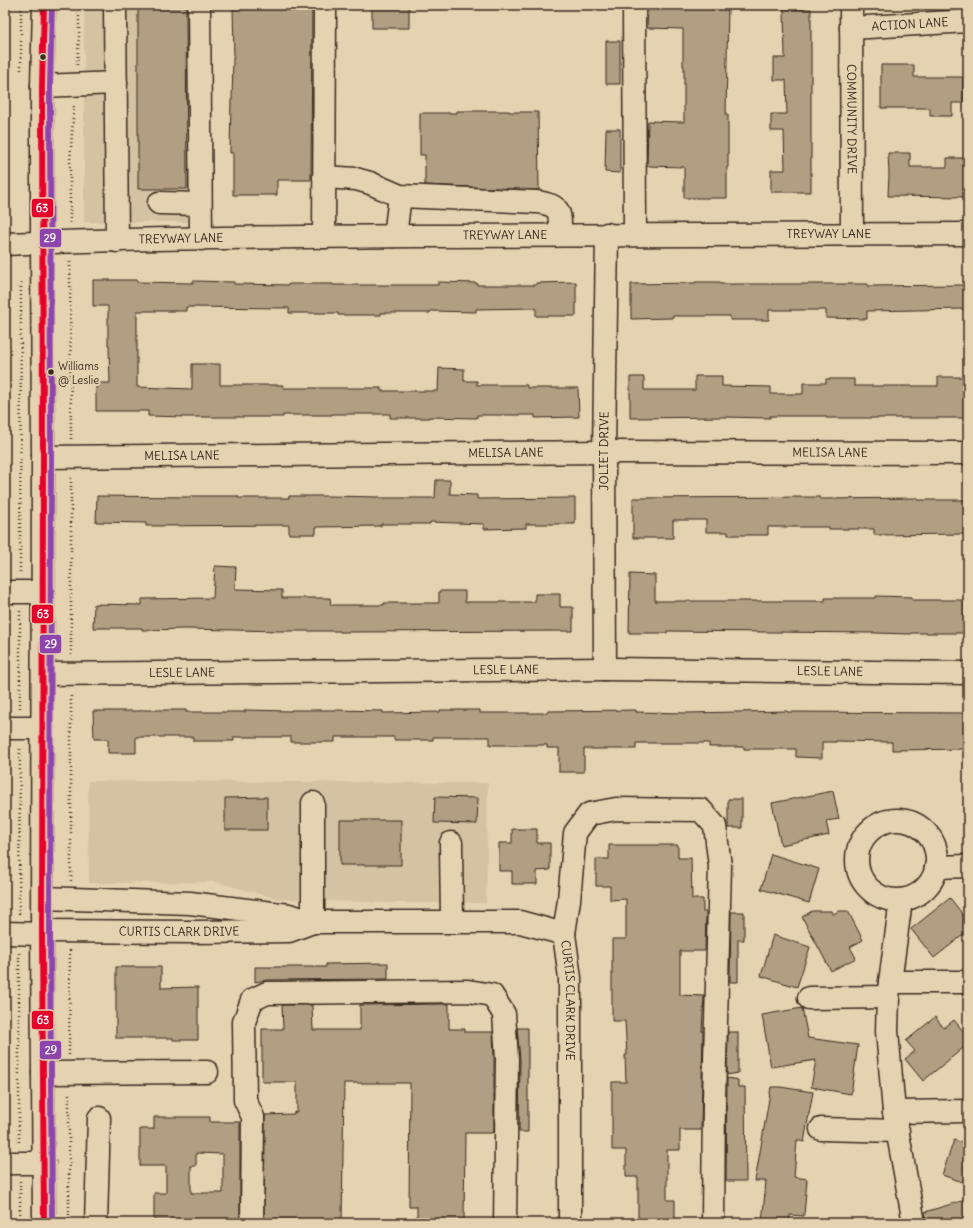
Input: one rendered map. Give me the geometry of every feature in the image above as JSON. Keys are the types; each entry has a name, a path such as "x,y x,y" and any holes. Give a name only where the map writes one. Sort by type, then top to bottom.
{"street":[{"path":"44,5 42,86 42,932 44,1223"},
{"path":"115,5 117,241"},
{"path":"199,5 201,239"},
{"path":"324,237 325,5"},
{"path":"634,5 635,234"},
{"name":"COMMUNITY DRIVE","path":"851,5 852,234"},
{"name":"ACTION LANE","path":"851,28 968,22"},
{"path":"42,86 75,86 116,83"},
{"path":"324,177 356,179 370,183 400,196 536,202 547,204 553,206 560,216 560,235"},
{"path":"395,236 400,196"},
{"path":"159,203 200,204"},
{"name":"TREYWAY LANE","path":"6,244 395,236 607,234 968,234"},
{"name":"JOLIET DRIVE","path":"605,669 604,452 607,234"},
{"name":"MELISA LANE","path":"43,457 604,452 968,453"},
{"path":"12,592 43,592"},
{"name":"LESLE LANE","path":"43,674 605,669 968,673"},
{"path":"12,728 42,728"},
{"path":"313,803 313,922"},
{"path":"564,934 569,900 575,832 589,814 616,809 701,810 715,826 720,866 713,1223"},
{"path":"896,820 907,822 918,827 927,834 933,844 936,855 936,867 933,877 927,886 920,893 901,900 878,896 869,888 860,874 857,857 860,845 866,835 874,827 884,822 896,820"},
{"path":"451,843 452,922"},
{"path":"936,867 968,866"},
{"name":"CURTIS CLARK DRIVE","path":"43,898 190,903 289,915 313,922 520,922 564,934 570,978 570,1223"},
{"path":"901,900 889,990 887,1031 896,1122 914,1223"},
{"name":"CURTIS CLARK DRIVE","path":"12,933 70,931 289,931 313,922"},
{"path":"809,998 968,982"},
{"path":"252,1223 253,1117 245,1100 244,1022 252,1000 267,993 468,991 492,995 504,1014 507,1059 505,1223"},
{"path":"43,1073 207,1072"},
{"path":"821,1129 896,1122 968,1110"},
{"path":"96,1223 99,1118"},
{"path":"12,1162 44,1163"}],"path":[{"path":"21,5 21,76"},
{"path":"71,899 70,162 79,36 79,5"},
{"path":"20,1223 12,1162 19,1108 12,933 12,592 21,275"},
{"path":"69,1223 70,931"}],"shaded area":[{"path":"84,5 211,5 211,222 84,222"},
{"path":"5,369 8,369 6,704 5,704"},
{"path":"88,781 488,783 486,903 389,903 278,899 216,882 89,883"}],"building":[{"path":"138,5 186,5 187,189 138,189"},
{"path":"233,5 312,5 311,180 277,180 277,195 233,195 233,153 230,153 231,100 234,58"},
{"path":"372,5 409,5 409,28 372,28"},
{"path":"648,5 728,5 726,115 728,115 727,198 684,198 684,167 647,166 648,121 684,122 683,29 647,28"},
{"path":"784,9 811,9 811,192 771,192 771,170 785,170 784,131 771,131 771,114 787,114 786,80 774,80 774,58 785,58"},
{"path":"606,41 620,41 620,84 606,84"},
{"path":"881,65 914,65 914,77 963,77 963,103 952,103 952,116 930,116 930,108 881,108"},
{"path":"457,111 538,112 539,190 425,185 425,155 420,155 420,113 457,113"},
{"path":"606,129 620,129 620,173 605,172"},
{"path":"888,153 910,153 910,167 947,167 947,158 968,158 968,197 888,196"},
{"path":"93,280 137,280 137,282 193,283 193,281 234,282 234,284 289,285 438,285 438,282 477,283 477,285 536,285 536,283 576,282 576,316 536,316 536,308 476,309 476,312 430,311 430,313 381,313 381,315 289,313 289,308 186,307 186,311 137,311 137,387 192,389 192,364 220,364 220,385 283,385 283,388 381,388 381,391 438,391 439,368 464,369 464,381 477,381 477,385 527,385 527,388 578,388 579,417 535,418 535,415 477,415 477,418 390,418 390,414 332,414 283,415 283,417 185,417 148,416 148,411 96,411 96,383 110,383 108,306 93,306"},
{"path":"720,282 720,284 868,284 867,286 964,285 965,309 867,311 867,319 826,318 826,310 769,310 769,320 730,320 730,316 672,316 672,318 631,319 631,284"},
{"path":"695,376 722,376 722,386 771,387 771,394 803,394 803,383 826,383 826,379 854,379 854,386 938,386 938,377 966,377 966,418 826,418 826,416 770,416 770,418 630,418 630,377 644,377 644,390 695,390"},
{"path":"436,480 450,480 450,494 477,495 477,499 575,498 575,524 526,524 526,528 484,529 484,524 430,522 430,524 381,524 381,526 316,527 316,534 289,534 289,525 146,526 146,523 96,522 97,496 238,496 238,498 289,498 289,496 329,496 435,498"},
{"path":"820,497 820,499 917,498 917,500 966,500 966,534 874,535 874,529 768,527 768,535 728,535 728,532 706,532 706,520 673,520 673,538 633,538 633,498"},
{"path":"215,566 236,567 235,589 282,590 282,598 330,598 331,605 439,603 439,591 465,591 465,602 535,602 535,594 560,594 560,607 573,607 573,631 340,632 185,629 142,630 142,628 93,628 94,604 142,605 142,599 213,598"},
{"path":"630,574 655,575 655,601 825,601 825,598 876,598 876,596 912,597 912,600 965,600 966,633 911,634 667,631 667,633 629,633"},
{"path":"141,710 245,712 245,710 335,710 383,711 383,713 440,712 440,710 480,710 480,713 547,713 547,711 636,710 636,712 687,713 787,711 968,713 968,749 892,750 892,742 836,741 822,742 822,758 796,757 796,749 709,747 709,743 636,743 636,749 584,749 584,772 559,772 559,748 547,748 547,745 490,745 490,737 433,737 433,740 394,740 394,737 335,737 335,742 291,742 291,737 234,737 234,741 193,741 193,737 136,737 136,753 108,753 108,739 94,739 93,711"},
{"path":"833,791 839,819 826,821 829,835 781,845 772,803"},
{"path":"267,797 267,830 225,830 225,798"},
{"path":"435,797 478,798 477,824 434,823"},
{"path":"728,799 742,799 742,828 728,828"},
{"path":"340,820 401,820 401,865 340,865"},
{"path":"512,829 537,829 537,843 550,843 550,870 537,871 537,884 512,884 512,871 499,871 499,843 512,843"},
{"path":"609,845 678,845 678,858 691,858 692,899 703,899 703,912 706,912 705,951 680,951 680,995 704,996 702,1031 701,1130 680,1130 680,1150 667,1150 667,1200 675,1200 675,1223 638,1223 638,1177 626,1177 626,1150 612,1150 612,1082 626,1082 625,1055 627,1055 625,1021 612,1021 612,939 626,939 626,899 610,900 610,886 596,886 596,859 609,859"},
{"path":"771,854 819,869 809,903 761,889"},
{"path":"950,898 968,921 968,931 934,958 911,929"},
{"path":"812,911 831,911 833,914 839,911 848,911 863,940 850,947 856,958 831,971 802,917"},
{"path":"731,912 744,912 744,940 738,940 738,982 730,982"},
{"path":"773,935 810,947 797,987 761,976"},
{"path":"388,963 388,979 267,980 255,982 255,967 326,967 326,964"},
{"path":"116,967 161,967 161,988 198,987 198,1040 173,1040 173,1038 116,1038"},
{"path":"449,1004 449,1029 465,1029 465,1032 493,1032 494,1132 465,1133 464,1223 417,1223 417,1207 409,1207 410,1083 344,1083 342,1223 264,1223 265,1115 294,1114 294,1112 297,1112 297,1082 262,1082 262,1029 283,1029 282,1005 312,1005 313,1030 360,1030 360,1005"},
{"path":"802,1008 808,1038 858,1045 851,1094 811,1087 816,1060 771,1067 762,1015"},
{"path":"935,1017 944,1028 954,1020 968,1037 968,1044 923,1081 905,1059 915,1051 906,1041"},
{"path":"517,1028 528,1028 528,1132 519,1132 520,1059"},
{"path":"728,1032 738,1032 738,1073 727,1075"},
{"path":"727,1078 738,1080 738,1087 745,1087 746,1181 726,1181"},
{"path":"771,1087 813,1092 804,1142 797,1140 794,1177 807,1179 804,1216 790,1215 789,1223 762,1223 766,1181 755,1181"},
{"path":"154,1117 210,1117 210,1122 240,1122 240,1223 154,1223 154,1193 166,1193 166,1166 140,1166 140,1129 154,1129","holes":["196,1153 223,1154 223,1193 191,1193 191,1166 196,1166"]},
{"path":"954,1140 968,1144 968,1184 942,1175"},
{"path":"968,1199 968,1223 926,1223 925,1212"}],"transit line":[{"name":"63","path":"44,5 42,86 42,934 44,1223"},
{"name":"29","path":"52,5 50,86 50,934 52,1223"}],"place":[{"name":"Williams @ Leslie","path":"51,372"}]}
